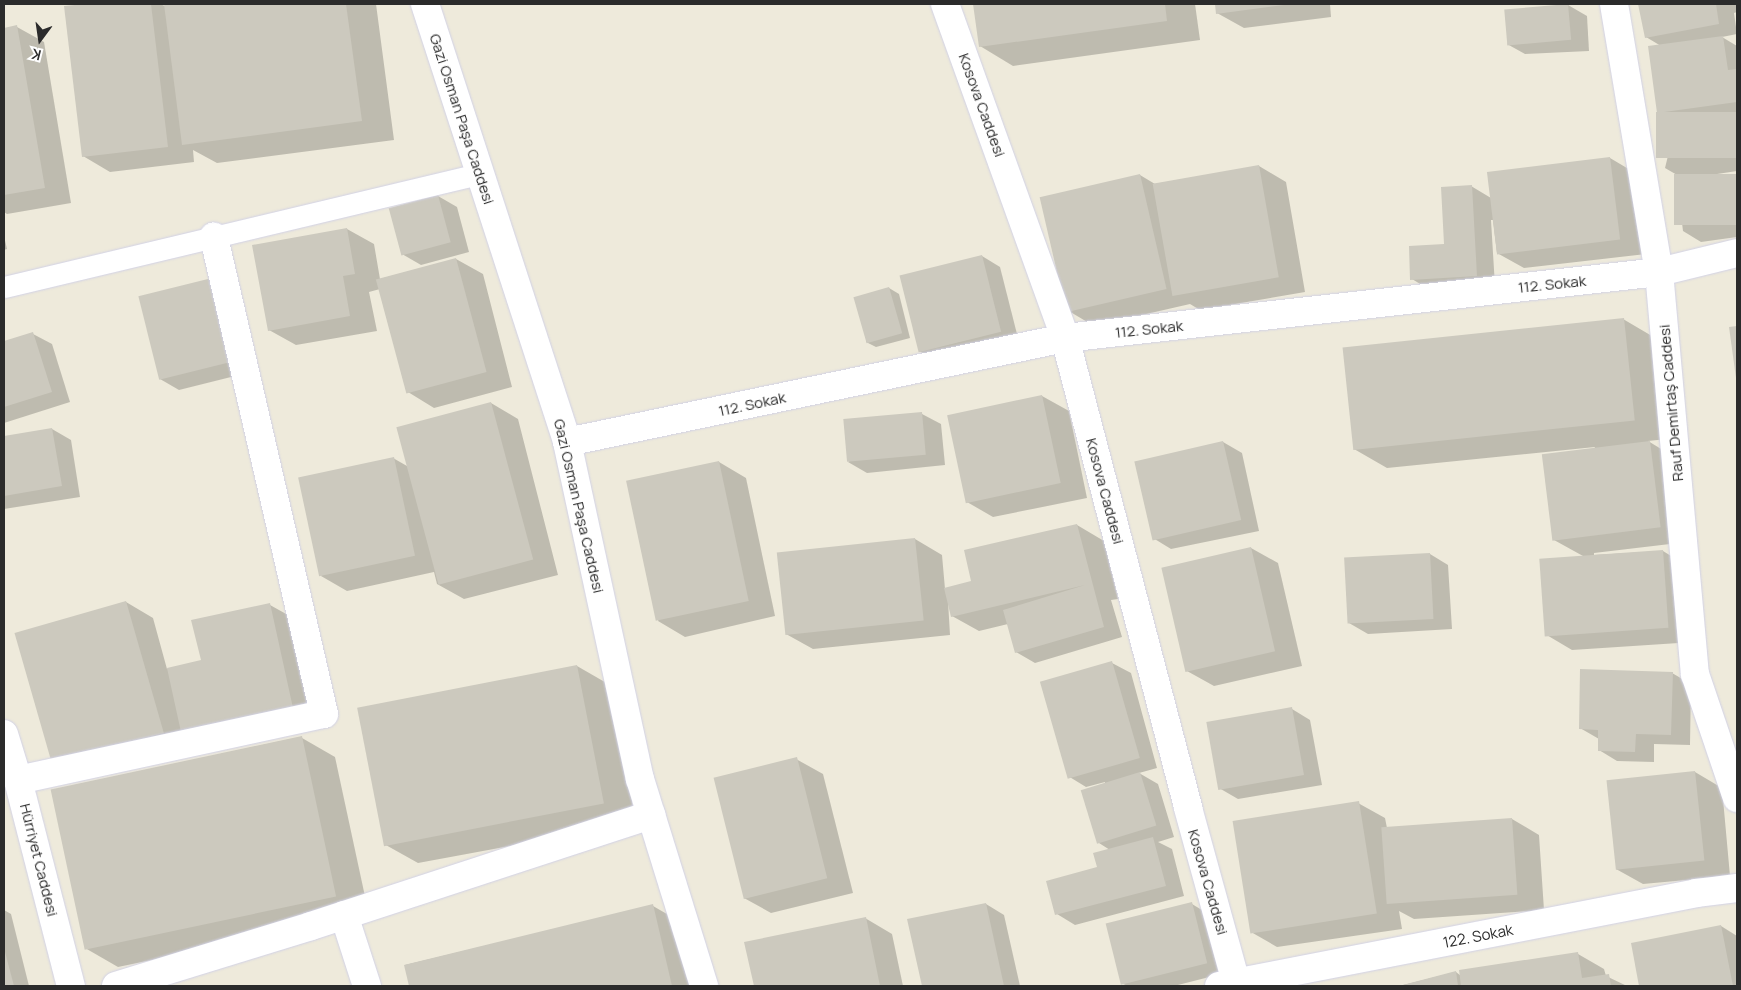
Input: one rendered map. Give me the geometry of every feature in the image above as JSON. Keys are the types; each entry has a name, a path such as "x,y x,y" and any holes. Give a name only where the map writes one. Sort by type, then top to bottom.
{"street":[{"name":"Gazi Osman Paşa Caddesi","path":"425,4 567,442 640,779 704,986"},
{"name":"Kosova Caddesi","path":"945,4 1065,338 1188,808 1231,985"},
{"name":"Rauf Demirtaş Caddesi","path":"1614,4 1659,272 1695,674 1737,798"},
{"path":"18,780 324,714 214,237"},
{"name":"112. Sokak","path":"567,442 1065,338 1659,272 1737,253"},
{"name":"Hürriyet Caddesi","path":"4,734 18,780 72,986"},
{"path":"116,986 344,916 650,815"},
{"name":"122. Sokak","path":"1231,985 1686,895 1737,888"},
{"path":"344,916 368,986"}],"lane":[{"path":"4,287 480,174"}],"building":[{"path":"85,4 151,4 168,147 82,157 64,6"},
{"path":"164,4 346,4 362,121 182,145"},
{"path":"973,4 1165,4 1167,21 979,47"},
{"path":"1215,4 1283,4 1284,5 1216,14"},
{"path":"1568,4 1571,40 1507,45 1504,10"},
{"path":"1638,4 1716,4 1719,24 1645,38"},
{"path":"17,25 45,188 4,195 4,28"},
{"path":"1723,36 1728,70 1737,69 1737,102 1657,113 1648,46"},
{"path":"1656,112 1737,112 1737,158 1656,158"},
{"path":"1610,157 1620,239 1497,254 1487,172"},
{"path":"1259,165 1279,277 1172,296 1153,184"},
{"path":"1140,174 1167,289 1066,312 1040,197"},
{"path":"1674,174 1737,174 1737,225 1674,225"},
{"path":"1472,185 1477,276 1410,280 1409,246 1444,244 1441,187"},
{"path":"438,195 451,242 401,256 389,208"},
{"path":"347,228 355,274 343,276 350,316 268,331 252,245"},
{"path":"982,255 1001,332 919,352 900,276"},
{"path":"456,258 487,372 406,393 376,279"},
{"path":"216,277 237,360 159,380 138,296"},
{"path":"889,287 902,333 867,343 853,297"},
{"path":"1624,318 1635,420 1353,450 1343,348"},
{"path":"1737,326 1737,378 1736,378 1729,327"},
{"path":"33,332 52,392 4,407 4,341"},
{"path":"1042,395 1061,483 966,503 947,415"},
{"path":"491,402 533,559 439,585 396,427"},
{"path":"922,412 926,455 847,462 843,419"},
{"path":"52,428 62,486 4,496 4,436"},
{"path":"1223,441 1241,520 1153,540 1134,461"},
{"path":"1650,441 1661,527 1552,541 1542,454"},
{"path":"394,457 415,556 319,576 298,477"},
{"path":"719,461 749,601 656,621 626,481"},
{"path":"1077,524 1104,627 1015,653 1003,610 1085,585 951,617 944,588 971,581 964,550"},
{"path":"915,538 924,621 785,635 777,553"},
{"path":"1251,547 1275,651 1185,672 1161,568"},
{"path":"1663,550 1668,628 1545,636 1539,559"},
{"path":"1430,553 1433,619 1348,623 1344,558"},
{"path":"126,601 164,733 52,765 14,633"},
{"path":"270,603 293,708 181,732 167,668 201,660 191,620"},
{"path":"1112,661 1140,758 1068,779 1040,682"},
{"path":"577,665 604,803 384,846 357,708"},
{"path":"1580,669 1673,672 1671,735 1636,734 1635,752 1598,751 1598,730 1579,729"},
{"path":"1292,707 1304,775 1218,790 1206,722"},
{"path":"302,736 336,896 85,950 51,789"},
{"path":"797,757 827,878 744,899 714,778"},
{"path":"1695,771 1704,861 1616,870 1606,780"},
{"path":"1140,772 1156,826 1097,844 1081,790"},
{"path":"1359,801 1377,914 1250,934 1233,821"},
{"path":"1512,818 1517,895 1387,904 1381,827"},
{"path":"1153,837 1166,886 1055,915 1046,881 1097,867 1093,853"},
{"path":"1192,902 1207,963 1121,985 1106,924"},
{"path":"986,903 1004,986 922,986 907,919"},
{"path":"653,904 672,986 409,986 404,965"},
{"path":"866,917 880,986 754,986 744,942"},
{"path":"1721,925 1733,986 1639,986 1631,943"},
{"path":"4,948 14,986 4,986"},
{"path":"1578,952 1582,978 1609,974 1611,986 1461,986 1459,970"},
{"path":"1456,971 1458,986 1399,986"}]}
